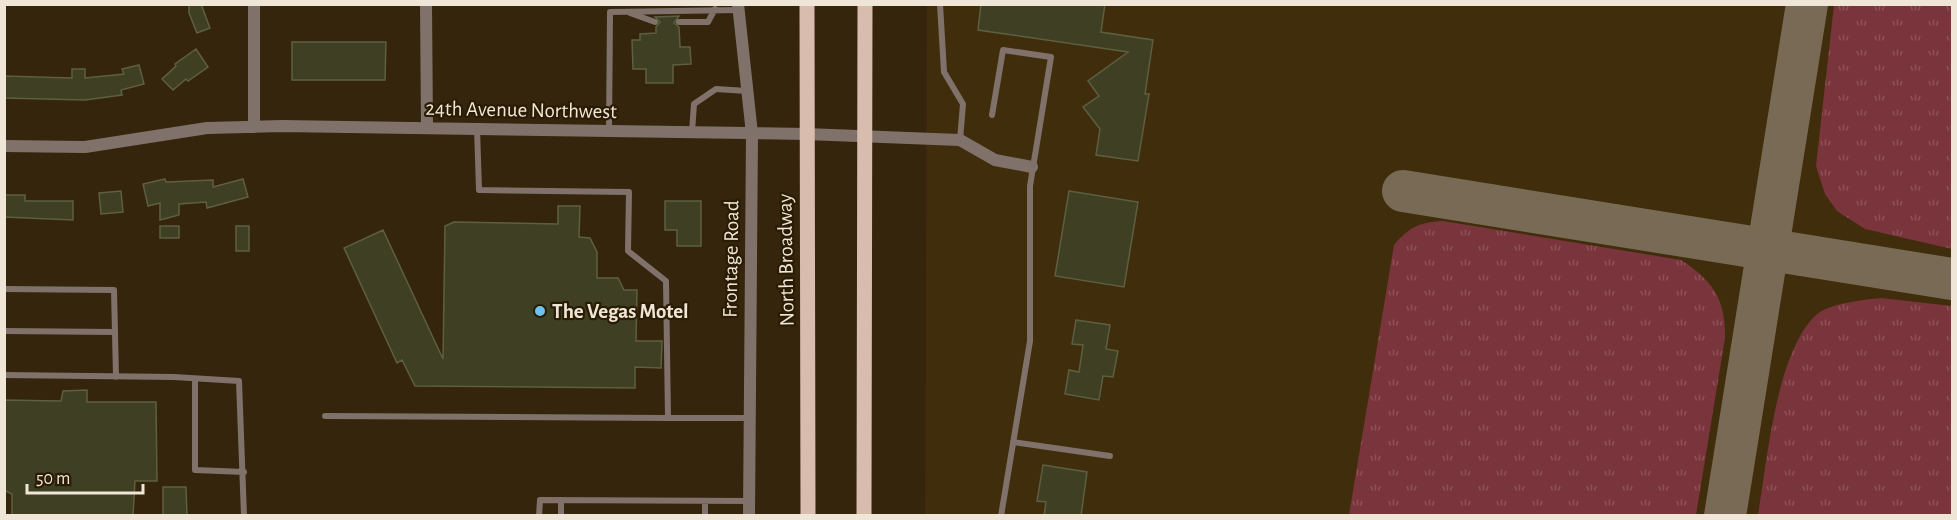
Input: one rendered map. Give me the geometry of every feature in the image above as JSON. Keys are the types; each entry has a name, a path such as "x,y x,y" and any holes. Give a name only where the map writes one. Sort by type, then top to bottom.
{"main road":[{"name":"North Broadway","path":"807,4 809,389 807,516"},
{"path":"864,516 865,4"}],"street":[{"path":"254,4 254,127"},
{"path":"426,4 427,127"},
{"name":"Frontage Road","path":"738,7 752,134 749,516"},
{"name":"24th Avenue Northwest","path":"4,146 85,147 207,128 254,127 427,127 806,134 960,140 994,160 1032,167"}],"lane":[{"path":"627,12 639,4"},
{"path":"940,4 944,72 963,104 960,140"},
{"path":"679,22 708,22 714,7"},
{"path":"609,131 610,12 738,7"},
{"path":"627,12 656,22"},
{"path":"992,115 1003,50 1051,57 1032,167 1030,341 1001,516"},
{"path":"692,132 694,104 716,89 747,91"},
{"path":"477,128 479,190 629,192 628,250 666,281 668,418"},
{"path":"4,289 114,290 116,377"},
{"path":"4,331 115,332"},
{"path":"4,375 240,381 244,516"},
{"path":"195,379 195,471 244,472"},
{"path":"325,416 748,418"},
{"path":"1013,442 1110,456"},
{"path":"539,516 540,500 749,501"},
{"path":"561,500 561,516"},
{"path":"705,501 705,516"}],"shaded area":[{"path":"927,5 1952,5 1952,515 925,516"}],"green space":[{"path":"1834,5 1952,5 1952,249 1865,229 1837,211 1825,194 1816,166"},
{"path":"1443,221 1681,260 1709,283 1720,301 1725,324 1725,338 1696,515 1349,515 1394,245 1416,227"},
{"path":"1881,298 1952,306 1952,515 1758,515 1775,410 1791,356 1802,333 1815,316 1828,308"}],"building":[{"path":"189,4 201,4 210,28 197,33 189,13"},
{"path":"981,4 1105,4 1101,32 1153,40 1145,94 1149,94 1138,161 1096,155 1100,129 1083,107 1099,96 1088,81 1128,52 978,30"},
{"path":"679,16 674,23 679,27 680,47 690,47 691,64 673,65 673,83 646,83 646,69 633,69 632,40 640,40 640,34 656,33 656,27 660,22 655,17"},
{"path":"292,42 386,42 385,80 292,80"},
{"path":"196,49 208,67 188,81 186,79 173,90 162,79 176,66 175,64"},
{"path":"139,65 144,84 121,90 122,95 85,100 4,98 4,76 72,78 72,69 85,69 85,78 124,74 122,69"},
{"path":"165,179 166,182 213,180 213,187 243,179 248,197 207,208 206,202 179,204 179,215 160,220 160,203 148,206 143,184"},
{"path":"121,191 123,212 101,214 99,193"},
{"path":"1069,191 1138,202 1124,287 1055,276"},
{"path":"4,195 25,195 25,201 73,201 73,220 4,217"},
{"path":"665,201 701,201 701,246 677,246 677,230 665,230"},
{"name":"The Vegas Motel","path":"558,206 580,206 579,237 590,238 597,252 597,278 618,278 624,290 637,290 636,341 662,341 661,368 635,367 635,388 415,386 402,360 397,363 344,248 383,230 443,359 445,226 454,222 558,224"},
{"path":"160,226 179,226 179,238 160,238"},
{"path":"236,226 249,226 249,251 236,251"},
{"path":"1076,320 1110,325 1106,349 1118,351 1113,377 1103,376 1099,400 1065,394 1069,370 1079,372 1083,345 1072,344"},
{"path":"87,390 87,402 156,402 157,481 135,481 133,516 12,516 12,494 4,490 4,400 61,401 63,391"},
{"path":"1043,465 1087,472 1081,516 1044,516 1046,502 1037,501"},
{"path":"163,487 186,487 187,516 163,516"}],"taxiway":[{"path":"1725,516 1807,4"},
{"path":"1403,191 1952,279"}],"place":[{"name":"The Vegas Motel","path":"540,311"}]}
